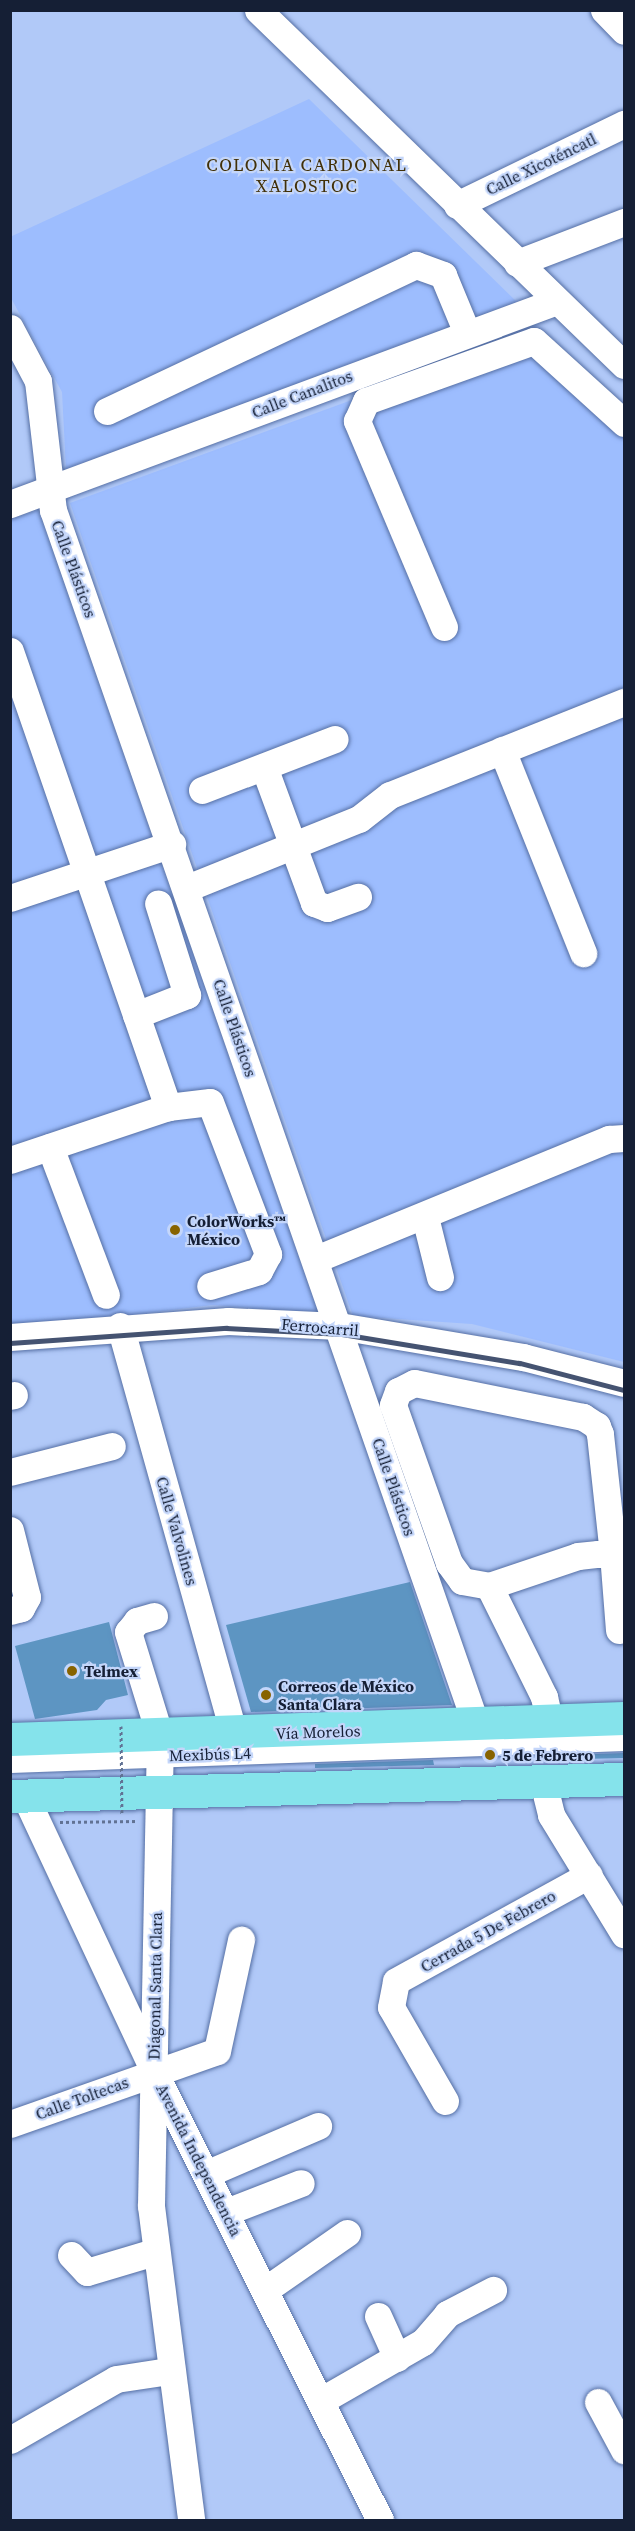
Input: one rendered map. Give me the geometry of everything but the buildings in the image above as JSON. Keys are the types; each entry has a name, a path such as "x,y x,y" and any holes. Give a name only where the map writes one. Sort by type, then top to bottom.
{"main road":[{"name":"Vía Morelos","path":"15,1791 159,1765 234,1735 624,1718"},
{"name":"Vía Morelos","path":"11,1741 159,1765 543,1782 624,1779"}],"street":[{"path":"258,10 557,301 622,358"},
{"path":"604,10 624,31"},
{"name":"Calle Xicoténcatl","path":"457,205 624,124"},
{"path":"517,262 624,222"},
{"path":"107,411 416,265 443,275 467,333"},
{"name":"Calle Canalitos","path":"10,504 557,301"},
{"name":"Calle Plásticos","path":"10,328 38,381 48,490 476,1725"},
{"path":"444,627 357,421 366,401 534,341 624,423"},
{"path":"10,651 168,1107"},
{"path":"187,888 359,819 390,795 624,702"},
{"path":"202,790 336,739"},
{"path":"502,750 583,953"},
{"path":"264,767 317,905 327,908 358,897"},
{"path":"10,898 87,870 172,844"},
{"path":"136,1015 187,997 158,903"},
{"path":"10,1160 168,1107 207,1102 216,1107 268,1254 259,1271 210,1286"},
{"path":"316,1259 425,1217 609,1139 624,1138"},
{"path":"50,1147 105,1295"},
{"path":"425,1217 441,1277"},
{"name":"Ferrocarril","path":"10,1337 120,1326 228,1321 339,1326 523,1357 624,1383"},
{"name":"Calle Valvolines","path":"120,1326 234,1735"},
{"path":"619,1554 578,1556 489,1586 469,1585 449,1563 393,1405 405,1386 591,1421 600,1434 619,1554 619,1630"},
{"path":"10,1472 112,1446"},
{"path":"10,1530 27,1597 21,1608 10,1611"},
{"path":"489,1586 544,1697 550,1722"},
{"name":"Diagonal Santa Clara","path":"154,1616 137,1621 128,1632 159,1765 154,2072 154,2252 191,2520"},
{"name":"Mexibús L4","path":"159,1765 624,1737"},
{"name":"Mexibús L4","path":"159,1765 624,1764"},
{"path":"543,1782 545,1802 624,1934"},
{"name":"Avenida Independencia","path":"15,1791 154,2072 322,2400 380,2520"},
{"name":"Cerrada 5 De Febrero","path":"445,2101 391,2007 391,1991 404,1977 589,1875"},
{"name":"Calle Toltecas","path":"10,2124 219,2049 240,1940"},
{"path":"206,2174 318,2126"},
{"path":"226,2212 300,2183"},
{"path":"265,2290 347,2233"},
{"path":"71,2255 87,2272 154,2252"},
{"path":"322,2400 423,2342 447,2314 493,2290"},
{"path":"378,2316 397,2358"},
{"path":"10,2440 113,2380 169,2371"},
{"path":"598,2402 624,2450"}],"path":[{"path":"121,1726 122,1815"}],"shaded area":[{"path":"309,99 519,304 66,469 62,392 11,298 10,237"},
{"path":"541,331 624,409 624,1362 472,1324 353,1316 70,503"},
{"path":"38,510 318,1313 212,1305 11,1330 10,520"}],"railway":[{"path":"10,1343 226,1328 342,1334 520,1363 624,1390"}],"place":[{"name":"ColorWorks™ México","path":"175,1230"},
{"name":"Telmex","path":"72,1671"},
{"name":"Correos de México Santa Clara","path":"266,1695"},
{"name":"5 de Febrero","path":"490,1755"}],"district":[{"name":"COLONIA CARDONAL XALOSTOC","path":"307,176"}]}
